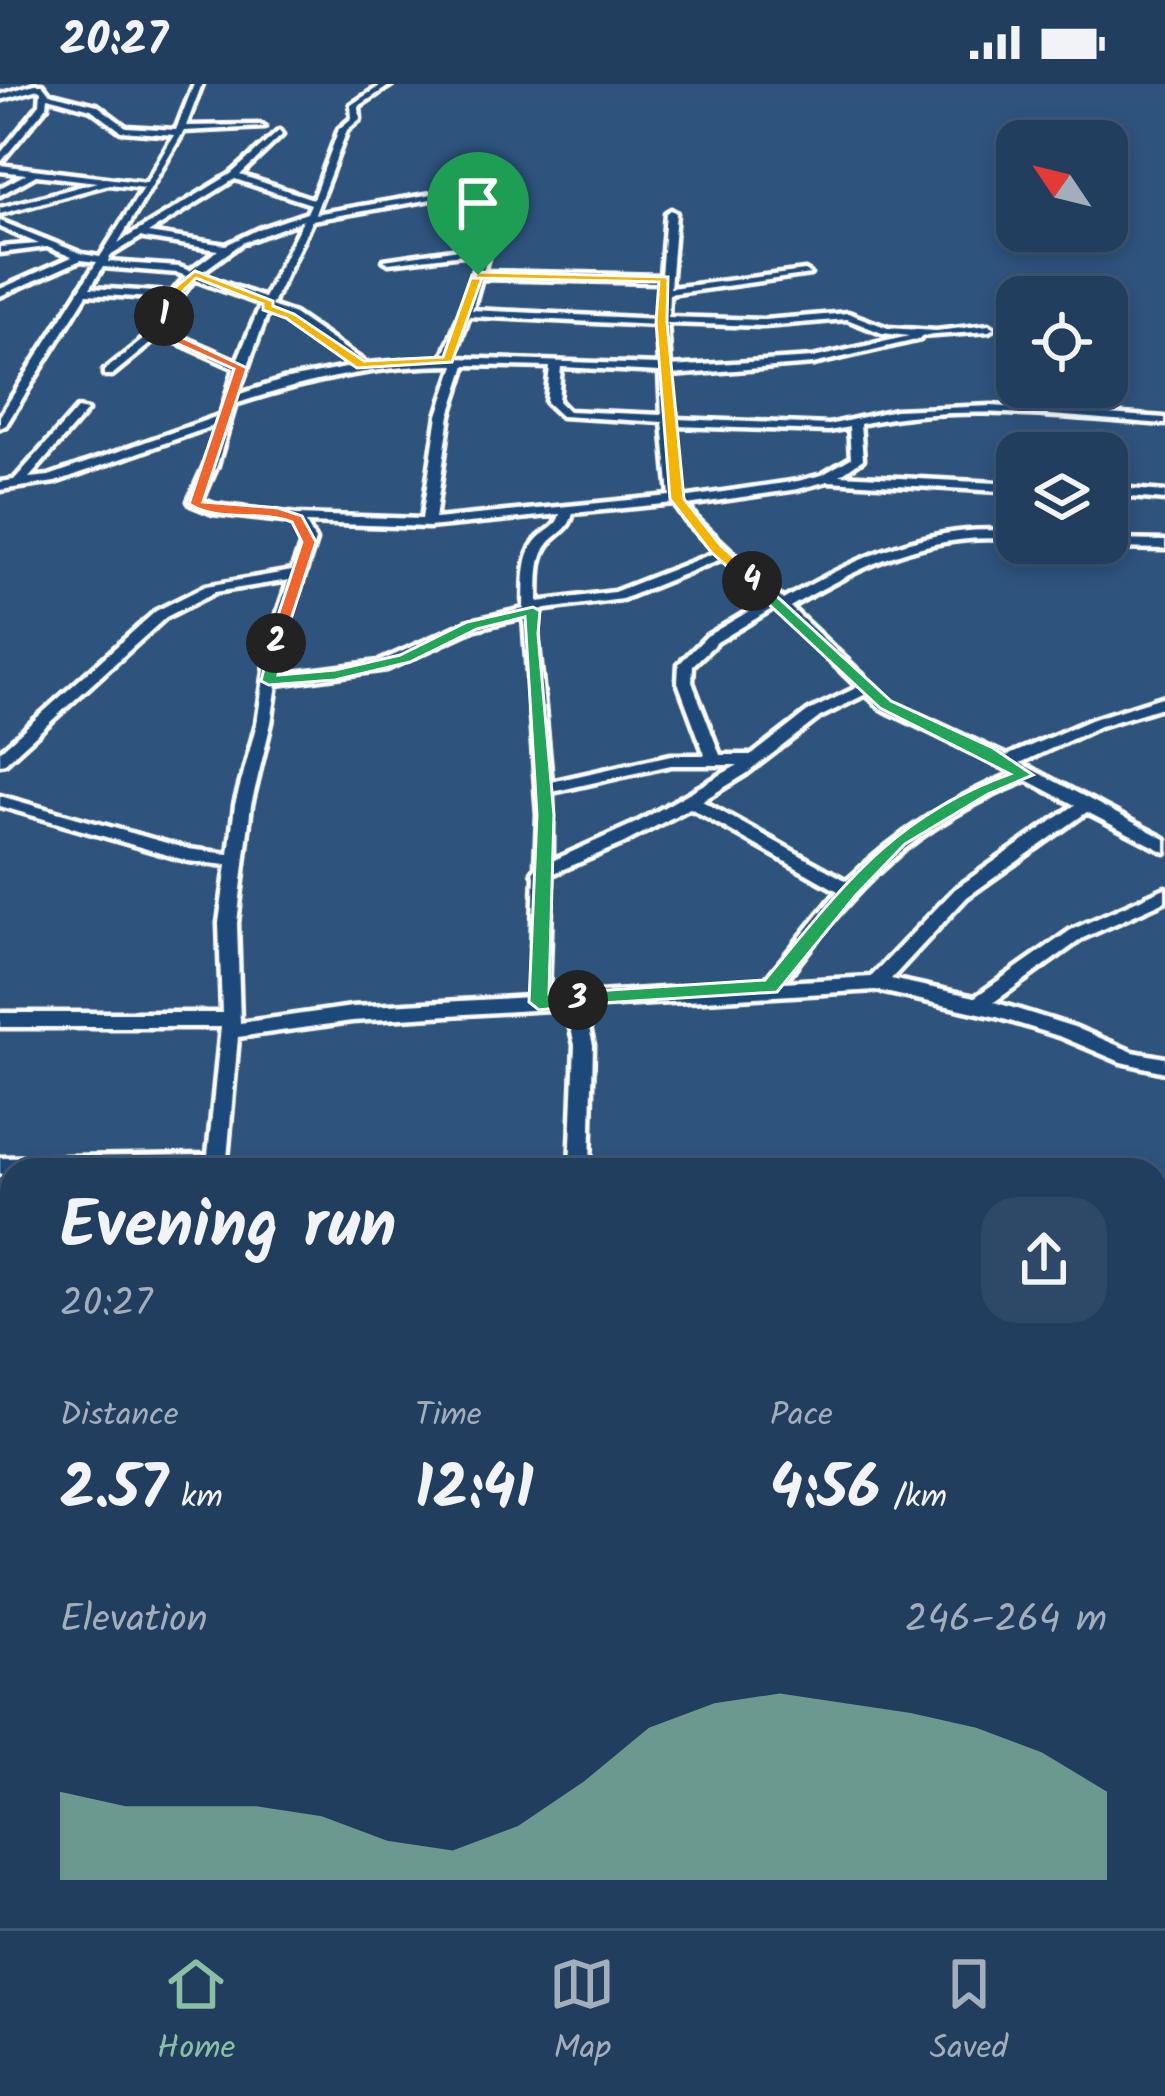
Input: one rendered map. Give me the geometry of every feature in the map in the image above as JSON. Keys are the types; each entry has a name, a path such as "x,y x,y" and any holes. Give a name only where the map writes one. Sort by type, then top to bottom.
{"street":[{"path":"0,425 182,131 198,84"},
{"path":"388,84 355,105 356,119 344,129 241,368 196,504 212,510 278,512 297,519 428,523 678,501 826,478 996,487"},
{"path":"41,88 40,109 2,158 37,171 147,186"},
{"path":"0,98 41,88 94,107 124,129 260,127"},
{"path":"0,107 14,107"},
{"path":"27,108 40,109"},
{"path":"104,259 235,176 279,133"},
{"path":"0,192 37,171"},
{"path":"235,176 310,212"},
{"path":"0,211 112,181"},
{"path":"108,373 160,331 172,296 226,248 253,233 310,212 511,182"},
{"path":"428,523 465,313 498,198"},
{"path":"671,213 662,321 678,501 722,554 865,689 898,713 1165,846"},
{"path":"0,224 80,257 195,274 290,316 362,365"},
{"path":"144,235 226,248"},
{"path":"0,250 50,246"},
{"path":"389,260 483,249"},
{"path":"0,293 80,257"},
{"path":"478,275 664,286 805,274"},
{"path":"0,278 19,286"},
{"path":"86,291 172,296"},
{"path":"465,313 764,322 855,316 876,330 927,333 989,328"},
{"path":"160,331 241,368"},
{"path":"0,486 51,478 229,409 281,382 362,365 455,360 666,370 813,361 927,333"},
{"path":"556,364 553,402 565,413 802,429 895,413 992,409 1165,421"},
{"path":"0,382 24,384"},
{"path":"18,483 81,411"},
{"path":"826,478 856,459 854,422"},
{"path":"1128,493 1165,496"},
{"path":"539,1002 544,789 530,634 536,552 564,525 568,508"},
{"path":"217,1158 231,1025 228,923 244,806 278,633 309,542 297,519"},
{"path":"713,757 685,682 686,664 712,639 779,603 926,541 970,530 996,533"},
{"path":"1128,544 1165,545"},
{"path":"269,681 382,666 472,626 533,609 617,596 722,554"},
{"path":"0,760 161,614 211,589 300,574"},
{"path":"541,872 589,853 687,800 753,760 812,711 865,689"},
{"path":"1006,763 1095,723 1165,701"},
{"path":"544,789 671,760 753,760"},
{"path":"770,987 849,890 898,839 982,790 1024,775"},
{"path":"687,800 849,890"},
{"path":"0,801 188,855 238,861"},
{"path":"876,983 961,893 1084,806"},
{"path":"976,1005 1077,934 1165,894"},
{"path":"0,1020 231,1025 876,983 976,1005 1069,1032 1146,1065 1165,1065"},
{"path":"573,1000 584,1045 580,1158"}],"route":[{"path":"195,274 269,303 267,308 290,316 362,365 448,360 478,275 664,279 662,322 671,464 677,499 692,520 716,549 798,619 865,689 917,723 987,752 1024,775 982,790 898,839 849,890 770,987 539,1002 546,815 530,634 533,611 472,626 382,666 269,681 278,633 306,560 309,542 304,528 297,519 278,512 212,510 196,504 241,368 160,331 172,296 195,274"}]}
